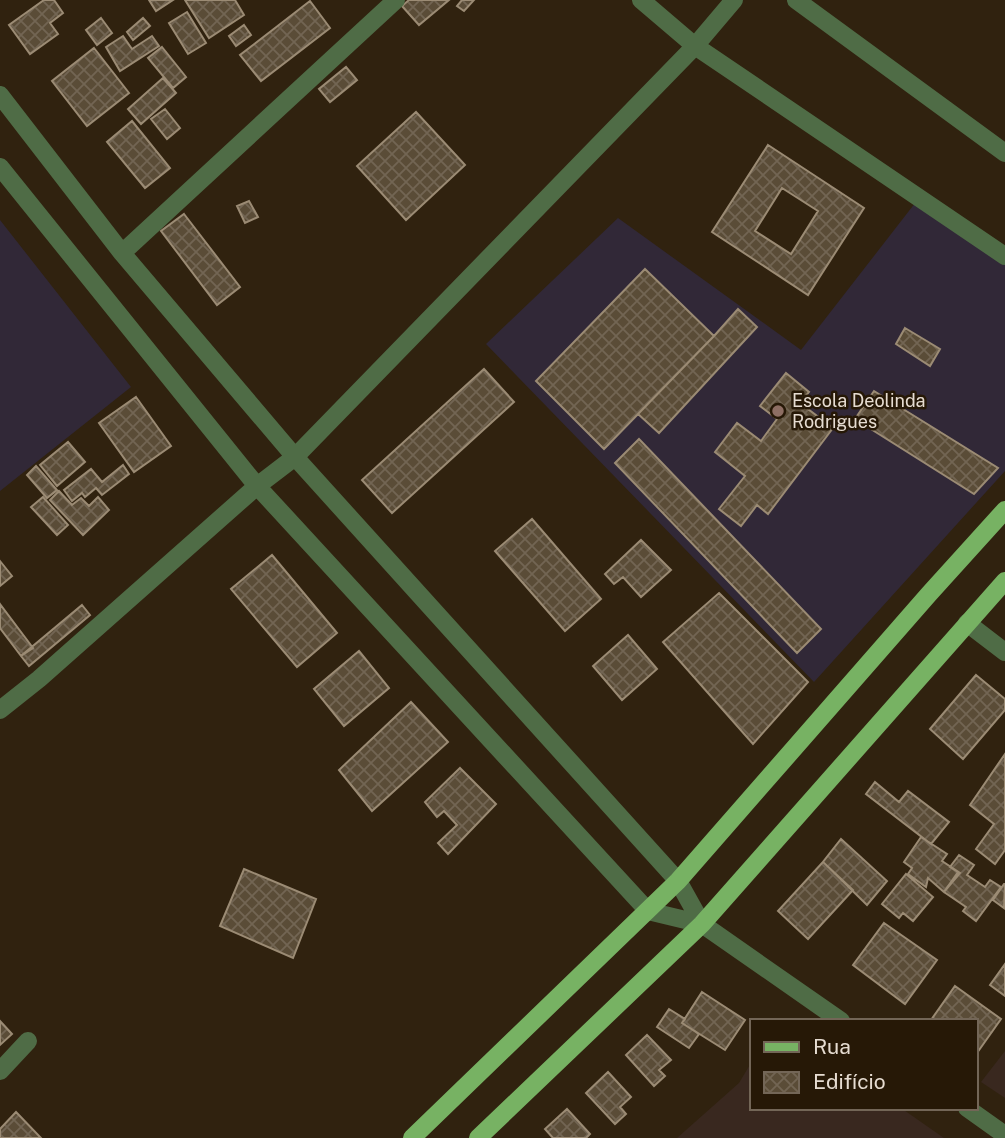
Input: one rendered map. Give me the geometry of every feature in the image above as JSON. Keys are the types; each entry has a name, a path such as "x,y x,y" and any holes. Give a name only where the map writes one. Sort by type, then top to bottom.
{"main road":[{"path":"412,1138 678,881 1005,510"},
{"path":"478,1138 702,924 1005,580"}],"street":[{"path":"122,253 397,0"},
{"path":"641,0 695,46 1005,256"},
{"path":"0,710 39,679 257,486 295,457 695,46 734,0"},
{"path":"796,0 1005,153"},
{"path":"0,95 122,253 295,457 678,881 702,924"},
{"path":"0,167 257,486 648,911 702,924 838,1019"},
{"path":"967,623 1005,652"},
{"path":"0,1071 29,1041"},
{"path":"970,1110 1005,1135"}],"shaded area":[{"name":"Escola Deolinda Rodrigues","path":"919,198 1005,256 1005,471 814,682 486,344 618,218 801,350"},
{"path":"0,220 131,387 0,491"},
{"path":"1005,1051 1005,1098 981,1082"},
{"path":"750,1065 750,1110 904,1110 944,1138 677,1138 739,1083"}],"building":[{"path":"44,0 54,0 63,13 50,23 58,34 30,54 9,25"},
{"path":"149,0 173,0 156,11"},
{"path":"185,0 235,0 244,15 209,38"},
{"path":"409,0 449,0 419,25 402,6"},
{"path":"462,0 474,0 464,11 457,6"},
{"path":"310,1 330,28 261,81 240,55"},
{"path":"187,12 206,43 188,54 169,23"},
{"path":"101,18 112,33 97,45 86,30"},
{"path":"143,18 150,26 133,40 127,32"},
{"path":"244,25 251,35 236,46 229,36"},
{"path":"123,36 132,49 152,36 159,46 120,71 106,47"},
{"path":"162,47 186,77 173,88 148,58"},
{"path":"94,48 129,93 87,126 52,81"},
{"path":"346,67 357,80 330,102 319,89"},
{"path":"163,78 176,93 141,124 128,109"},
{"path":"165,109 180,128 167,139 151,119"},
{"path":"416,112 465,165 406,220 357,166"},
{"path":"132,121 170,168 145,188 107,142"},
{"path":"768,145 864,208 808,295 712,232","holes":["782,188 818,211 791,254 755,231"]},
{"path":"249,201 258,217 245,223 237,206"},
{"path":"184,214 240,287 217,305 161,231"},
{"path":"645,269 714,336 604,449 536,381"},
{"path":"738,309 757,327 659,433 638,414"},
{"path":"905,328 940,349 930,366 896,344"},
{"path":"484,369 514,402 392,513 362,480"},
{"path":"786,373 809,392 800,403 833,428 768,514 757,505 741,526 719,509 745,476 715,452 737,423 761,441 777,419 760,406"},
{"path":"874,391 998,468 974,494 855,419"},
{"path":"136,397 171,446 134,472 99,423"},
{"path":"639,439 821,629 797,653 615,463"},
{"path":"68,442 85,462 57,486 40,465"},
{"path":"123,465 129,474 102,495 96,488 85,497 82,493 72,501 64,490 91,469 102,482"},
{"path":"36,466 57,490 47,498 27,475"},
{"path":"59,491 72,505 81,498 89,506 98,497 109,510 83,535 50,500"},
{"path":"43,497 68,525 57,535 31,507"},
{"path":"532,519 601,599 565,631 495,551"},
{"path":"641,540 671,570 641,597 623,577 614,584 605,574"},
{"path":"272,555 337,633 297,667 231,589"},
{"path":"0,561 12,576 0,586"},
{"path":"719,593 808,682 753,744 663,642"},
{"path":"0,604 33,648 21,656 0,628"},
{"path":"82,605 90,615 29,666 21,656"},
{"path":"628,635 657,669 622,700 593,666"},
{"path":"359,651 389,688 344,726 314,689"},
{"path":"976,675 1005,699 1005,710 963,759 930,729"},
{"path":"411,702 448,742 372,811 339,770"},
{"path":"1005,754 1005,850 995,864 976,849 994,824 970,805"},
{"path":"460,768 496,804 448,854 438,843 457,825 444,811 437,817 425,802"},
{"path":"875,782 899,802 908,791 949,822 931,844 866,794"},
{"path":"921,837 947,854 942,861 960,873 944,892 928,878 926,887 908,874 912,868 904,862"},
{"path":"841,839 887,881 867,905 823,862"},
{"path":"959,855 974,865 967,875 985,887 990,880 1001,887 976,921 963,911 966,907 944,892 958,872 950,867"},
{"path":"823,862 853,890 808,939 778,911"},
{"path":"244,869 316,899 293,958 220,926"},
{"path":"906,874 933,897 913,921 903,913 899,918 882,904"},
{"path":"1005,884 1004,908 993,900"},
{"path":"884,923 937,960 905,1004 853,965"},
{"path":"1005,964 1005,996 990,985"},
{"path":"955,986 1001,1019 977,1053 977,1019 932,1019"},
{"path":"702,992 745,1020 725,1050 682,1023"},
{"path":"669,1009 685,1019 682,1023 699,1034 689,1048 657,1027"},
{"path":"0,1021 12,1034 0,1045"},
{"path":"647,1035 671,1060 659,1070 665,1076 654,1086 626,1055"},
{"path":"608,1072 631,1097 620,1107 626,1114 615,1124 586,1093"},
{"path":"567,1109 590,1134 586,1138 553,1138 545,1129"},
{"path":"16,1112 41,1138 0,1138 0,1129"}],"place":[{"name":"Escola Deolinda Rodrigues","path":"778,411"}]}
